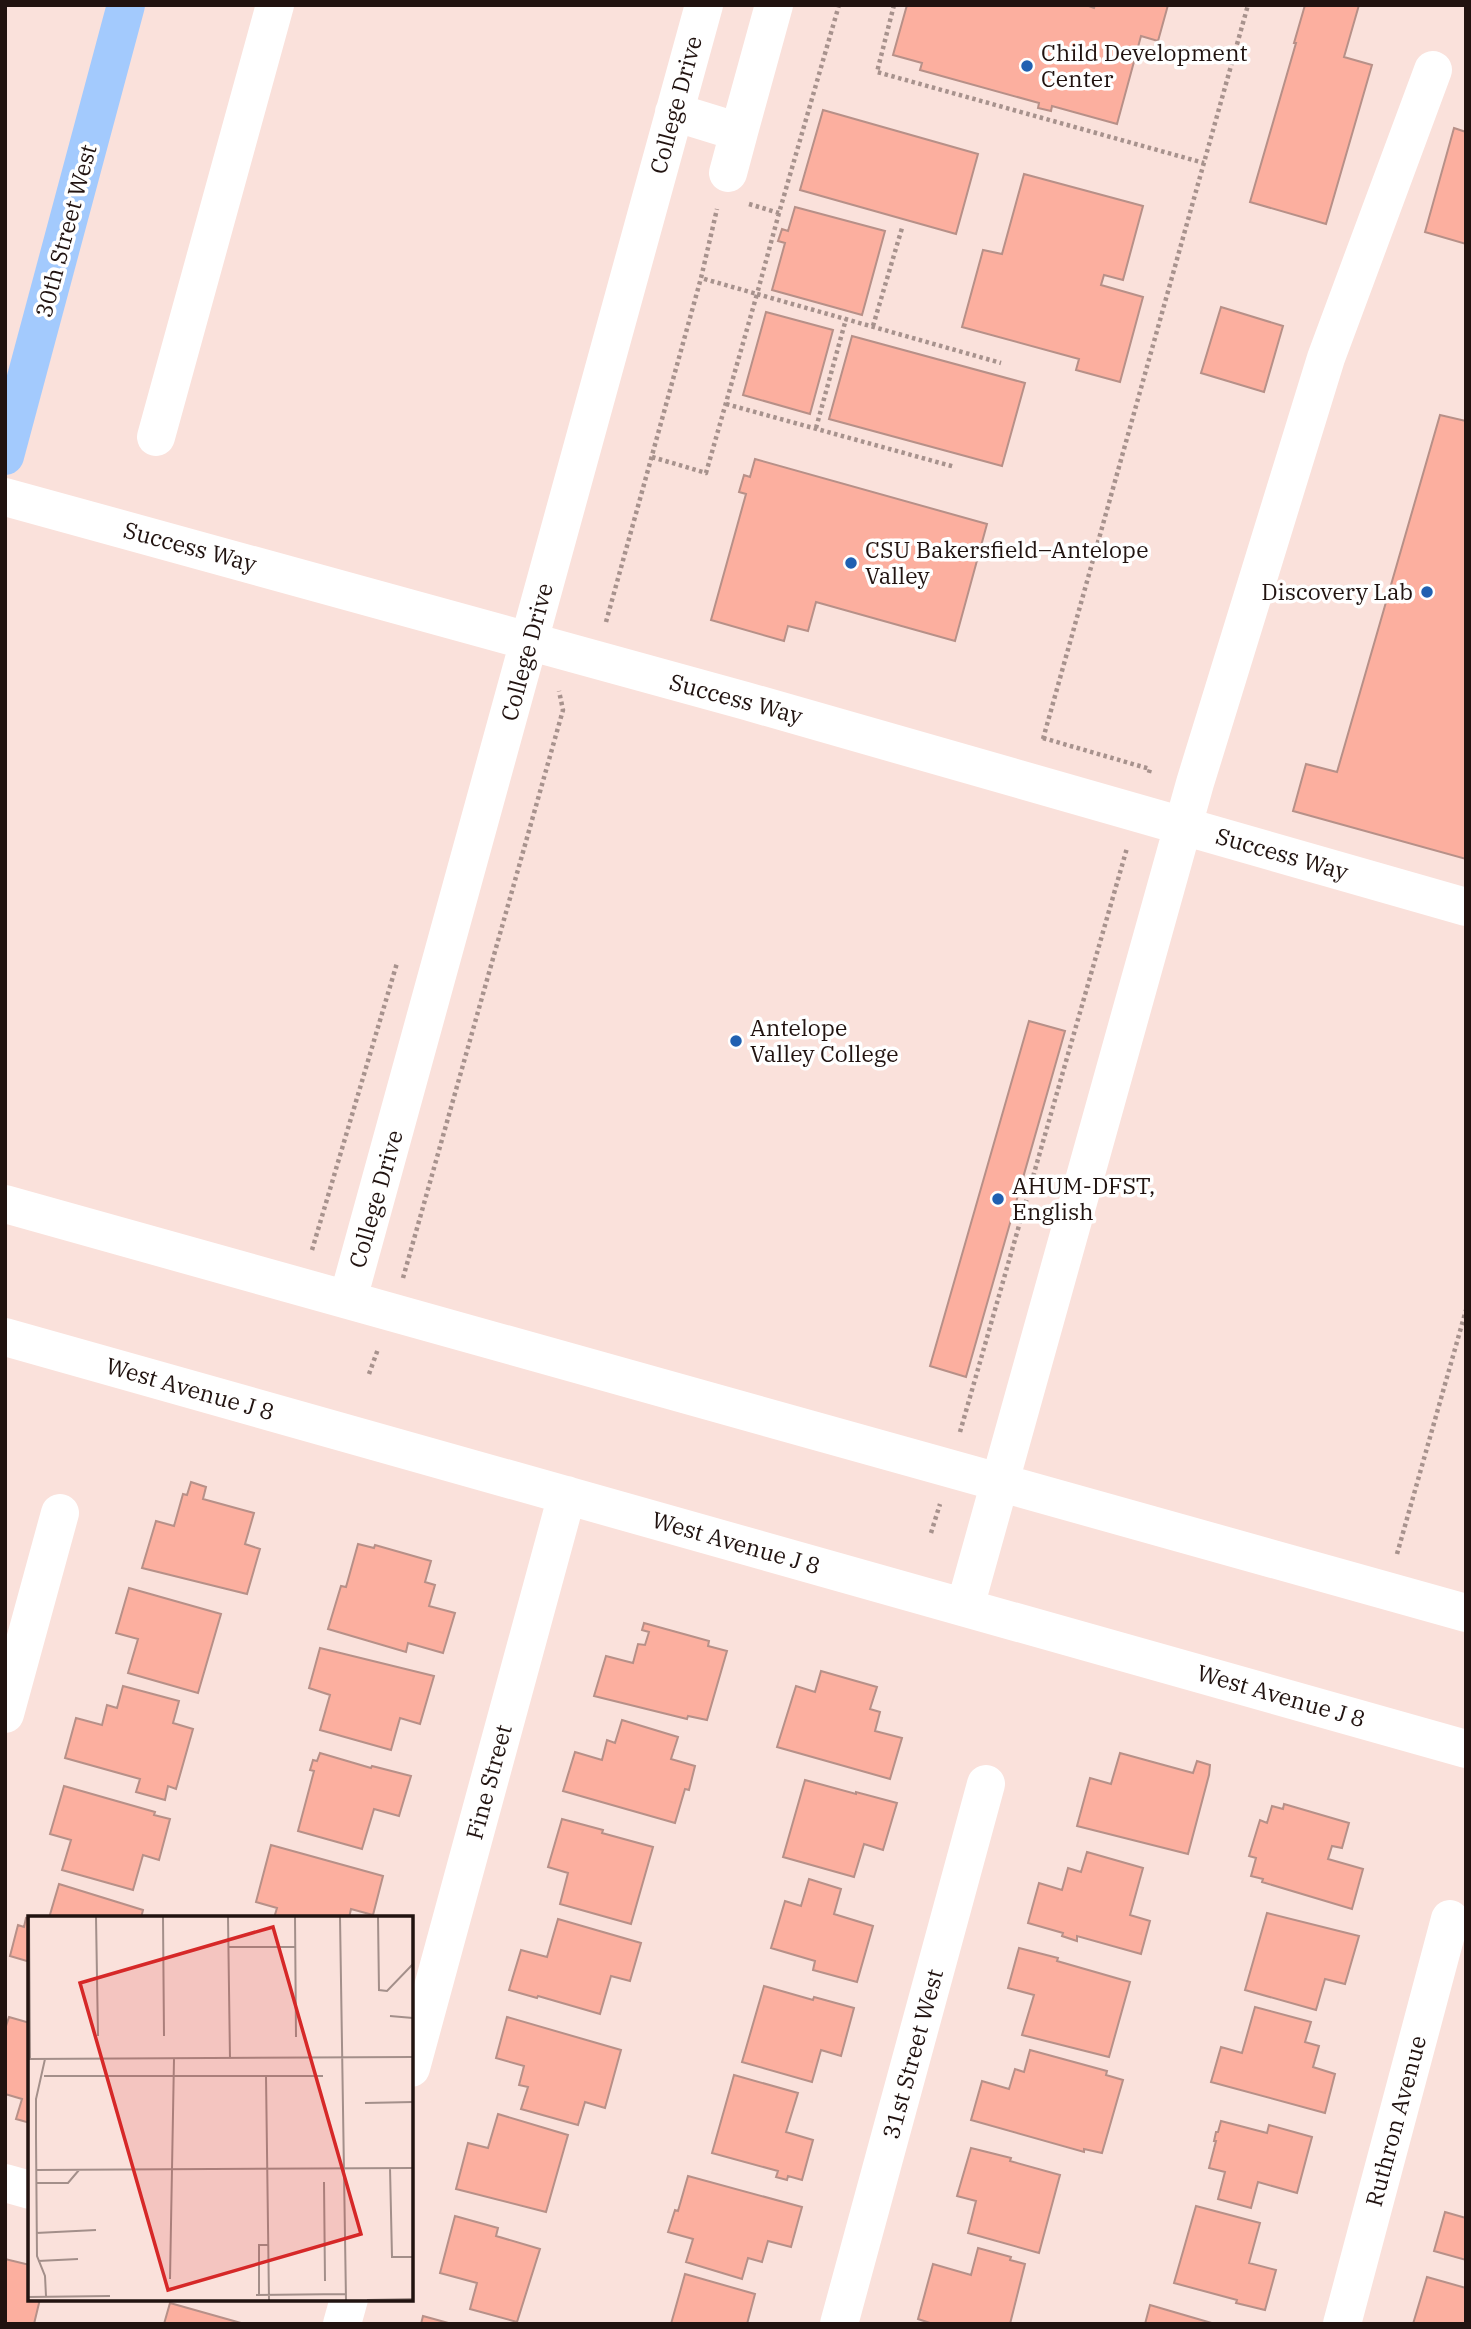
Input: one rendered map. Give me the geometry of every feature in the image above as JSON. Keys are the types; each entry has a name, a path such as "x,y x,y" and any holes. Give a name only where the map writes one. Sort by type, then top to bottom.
{"main road":[{"name":"30th Street West","path":"5,456 126,5"}],"street":[{"path":"156,437 275,5"},
{"name":"College Drive","path":"348,1299 704,5"},
{"path":"730,194 739,132 774,5"},
{"path":"965,1607 1183,827 1326,358 1433,70"},
{"path":"674,112 739,132"},
{"name":"Success Way","path":"5,497 746,701 1466,907"},
{"path":"5,1203 1466,1613"},
{"name":"West Avenue J 8","path":"5,1337 1466,1749"},
{"name":"Fine Street","path":"413,2061 567,1495"},
{"path":"5,1714 60,1513"},
{"name":"31st Street West","path":"839,2324 986,1784"},
{"name":"Ruthron Avenue","path":"1342,2324 1450,1919"},
{"path":"5,2183 28,2189"},
{"path":"342,2324 348,2301"}],"path":[{"path":"652,457 706,473 839,5"},
{"path":"894,5 877,72 1204,163"},
{"path":"1034,785 1043,738 1248,5"},
{"path":"598,620 607,622 701,278 730,194 779,213"},
{"path":"873,326 902,228"},
{"path":"701,278 1001,363"},
{"path":"816,428 846,319"},
{"path":"726,404 955,467"},
{"path":"369,1374 411,1253 563,710 559,691"},
{"path":"932,1533 1150,769 1043,738"},
{"path":"302,1286 401,951"},
{"path":"1387,1592 1466,1310"}],"building":[{"name":"Child Development Center","path":"907,5 1086,5 1094,8 1095,5 1168,5 1158,41 1141,36 1117,124 1052,106 1051,111 1038,108 1039,103 920,70 922,63 893,55"},
{"path":"1305,5 1359,5 1344,57 1372,65 1326,224 1250,202"},
{"path":"823,110 978,154 956,234 800,190"},
{"path":"1454,128 1466,132 1466,244 1425,232"},
{"path":"1024,174 1143,206 1123,280 1104,275 1101,285 1143,297 1120,382 1076,370 1079,359 962,327 983,250 1002,254"},
{"path":"795,207 885,231 862,315 772,290 785,243 778,241 782,229 788,231"},
{"path":"1221,307 1283,326 1264,392 1201,373"},
{"path":"766,312 833,330 810,414 743,395"},
{"path":"852,336 1025,383 1002,466 829,419"},
{"name":"Discovery Lab","path":"1440,415 1466,421 1466,859 1293,811 1306,764 1337,772"},
{"name":"CSU Bakersfield–Antelope Valley","path":"755,459 987,524 955,641 816,602 808,631 788,626 784,641 711,620 746,494 739,492 744,475 750,477"},
{"name":"AHUM-DFST, English","path":"1029,1021 1065,1031 966,1377 930,1366"},
{"path":"191,1482 206,1487 203,1499 254,1513 245,1544 260,1549 247,1594 142,1568 156,1521 174,1526 183,1494 187,1495"},
{"path":"358,1544 374,1548 375,1545 431,1561 425,1582 435,1585 429,1606 455,1613 443,1653 408,1643 406,1652 328,1629 341,1586 346,1587"},
{"path":"129,1588 221,1614 198,1693 128,1673 138,1639 116,1633"},
{"path":"644,1623 709,1641 708,1646 727,1651 707,1720 688,1716 687,1719 594,1696 606,1656 633,1663 638,1644 645,1645 649,1632 642,1630"},
{"path":"320,1648 434,1676 420,1724 400,1718 391,1750 320,1730 330,1695 309,1688"},
{"path":"821,1671 877,1687 870,1709 880,1712 875,1731 902,1738 890,1779 777,1747 796,1686 815,1692"},
{"path":"123,1686 179,1701 173,1723 193,1729 176,1789 168,1786 165,1800 136,1792 140,1779 65,1758 76,1718 102,1725 107,1705 117,1708"},
{"path":"622,1720 678,1737 671,1759 695,1766 689,1790 685,1789 675,1823 563,1791 575,1752 602,1760 607,1740 615,1743"},
{"path":"320,1753 411,1776 399,1816 374,1809 362,1849 298,1831 314,1771 310,1770 313,1760 317,1761"},
{"path":"1120,1753 1193,1773 1197,1761 1210,1765 1188,1854 1077,1826 1090,1778 1111,1784"},
{"path":"805,1780 897,1803 883,1850 864,1844 854,1877 783,1857"},
{"path":"64,1786 155,1812 154,1815 170,1819 159,1860 143,1855 133,1890 62,1870 71,1840 50,1834"},
{"path":"1284,1804 1349,1823 1342,1848 1332,1846 1328,1859 1363,1869 1352,1909 1262,1882 1263,1879 1251,1876 1256,1858 1249,1856 1260,1820 1267,1823 1272,1806 1283,1809"},
{"path":"562,1819 653,1847 631,1924 560,1904 568,1873 548,1867"},
{"path":"271,1845 383,1876 373,1915 351,1909 349,1916 275,1916 277,1908 256,1902"},
{"path":"1087,1852 1143,1868 1130,1915 1150,1921 1141,1954 1077,1936 1077,1941 1062,1936 1063,1933 1028,1923 1039,1883 1062,1890 1068,1868 1081,1872"},
{"path":"809,1879 841,1889 834,1914 873,1926 857,1982 813,1970 815,1961 771,1948 785,1901 801,1906"},
{"path":"59,1884 143,1910 142,1916 50,1916"},
{"path":"1267,1913 1359,1936 1345,1984 1325,1979 1316,2010 1245,1990"},
{"path":"28,1918 28,1961 10,1956 18,1925 24,1927"},
{"path":"558,1919 641,1943 630,1981 611,1976 600,2014 509,1990 521,1950 547,1957"},
{"path":"1019,1948 1130,1982 1109,2057 1022,2035 1034,1995 1008,1988"},
{"path":"764,1986 854,2008 841,2056 821,2050 812,2082 742,2062"},
{"path":"1255,2007 1311,2022 1305,2042 1319,2046 1313,2067 1335,2074 1325,2113 1211,2082 1221,2047 1242,2053"},
{"path":"9,2017 28,2022 28,2122 16,2119 22,2099 5,2094 5,2029"},
{"path":"507,2017 621,2050 605,2108 585,2102 578,2125 521,2109 528,2087 519,2085 524,2066 496,2058"},
{"path":"1030,2050 1107,2071 1106,2075 1123,2080 1102,2153 1084,2149 1084,2152 971,2120 982,2081 1009,2089 1015,2069 1024,2072"},
{"path":"734,2075 798,2093 786,2132 813,2140 802,2180 788,2176 787,2180 776,2177 778,2171 712,2153"},
{"path":"498,2114 568,2135 546,2212 456,2189 468,2143 488,2148"},
{"path":"1221,2121 1267,2133 1269,2125 1312,2137 1297,2193 1258,2182 1251,2208 1218,2199 1225,2172 1209,2168 1216,2132"},
{"path":"971,2148 1060,2175 1039,2253 968,2233 976,2201 957,2196"},
{"path":"688,2176 802,2207 791,2247 768,2241 762,2262 748,2258 742,2279 686,2262 693,2239 668,2232 675,2210 678,2211"},
{"path":"1196,2206 1260,2223 1249,2263 1276,2270 1265,2310 1174,2283"},
{"path":"1445,2212 1466,2218 1466,2260 1434,2251"},
{"path":"455,2216 498,2228 496,2236 540,2249 517,2322 470,2309 477,2283 440,2273"},
{"path":"978,2248 1011,2257 1010,2260 1025,2264 1010,2324 933,2324 918,2319 933,2264 971,2275"},
{"path":"5,2259 28,2265 28,2301 40,2301 34,2324 5,2324"},
{"path":"685,2274 755,2294 747,2324 671,2324"},
{"path":"1427,2277 1466,2288 1466,2324 1413,2324"},
{"path":"170,2303 241,2323 164,2324"},
{"path":"1150,2305 1215,2324 1145,2324"},
{"path":"423,2316 452,2324 421,2324"}],"place":[{"name":"Child Development Center","path":"1027,66"},
{"name":"CSU Bakersfield–Antelope Valley","path":"851,563"},
{"name":"Discovery Lab","path":"1427,592"},
{"name":"Antelope Valley College","path":"736,1041"},
{"name":"AHUM-DFST, English","path":"998,1199"}]}
